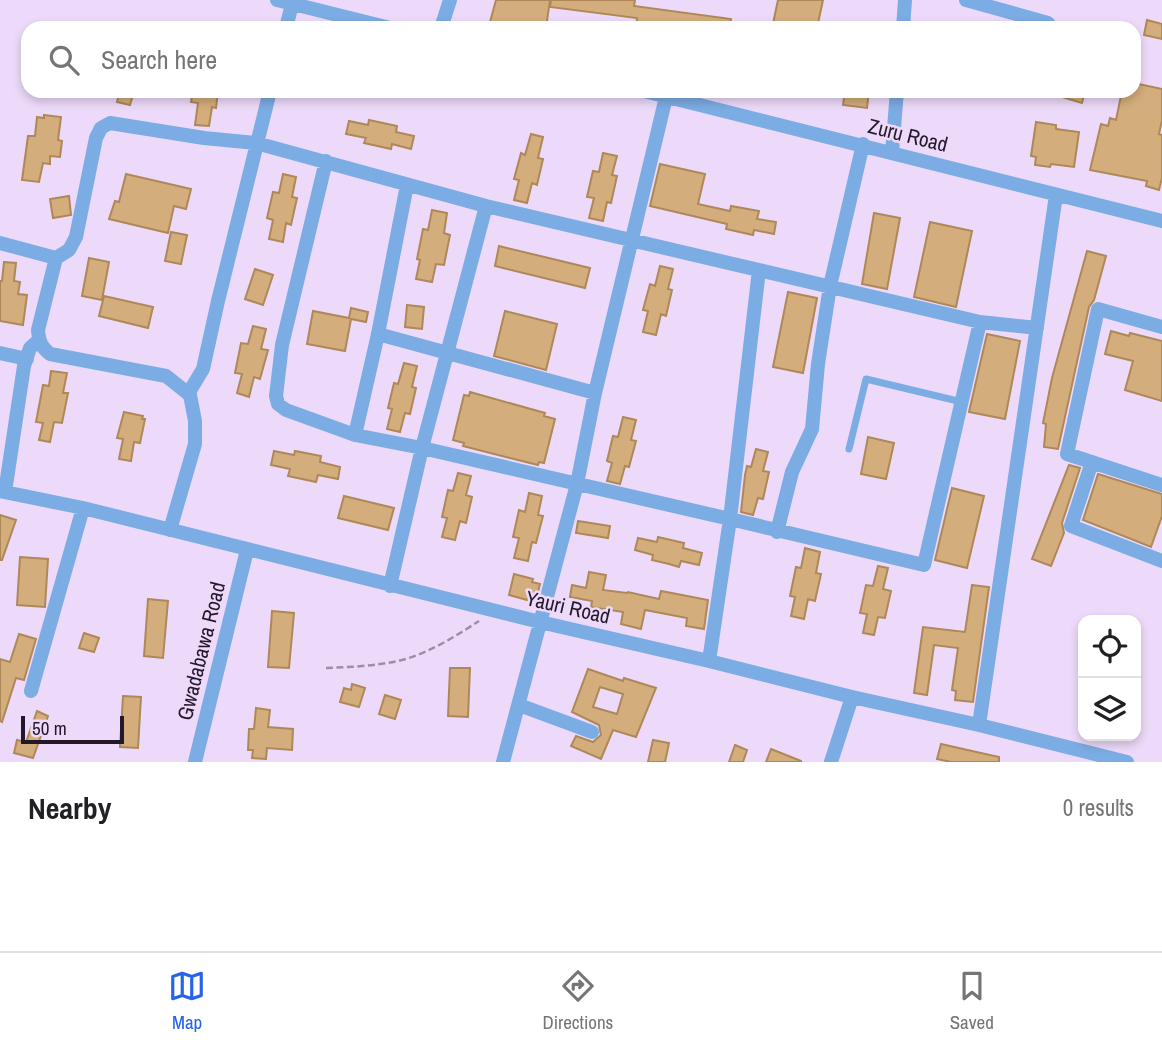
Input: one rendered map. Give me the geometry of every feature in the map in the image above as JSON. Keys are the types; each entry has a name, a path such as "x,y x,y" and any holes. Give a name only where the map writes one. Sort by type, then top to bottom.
{"street":[{"path":"276,0 361,21"},
{"path":"443,21 450,0"},
{"path":"904,21 905,0"},
{"path":"966,0 1041,21"},
{"path":"288,21 292,4"},
{"path":"188,394 203,369 268,98"},
{"path":"503,762 577,484 595,393 666,98"},
{"name":"Zuru Road","path":"670,98 1162,220"},
{"path":"892,152 896,98"},
{"path":"0,243 55,258 69,250 76,237 96,138 101,128 110,123 119,123 204,138 256,143 486,206 631,242 980,322 1038,328"},
{"path":"777,532 792,472 812,429 818,364 831,286 863,144"},
{"path":"326,161 282,345 276,396 278,404 286,410 355,435 422,448 924,565 980,322"},
{"path":"355,435 408,185"},
{"path":"979,725 1056,195"},
{"path":"390,586 422,448 486,206"},
{"path":"55,258 38,330 43,349 50,354 166,376 188,394 193,402 195,444 170,530"},
{"path":"709,661 730,519 759,270"},
{"path":"1161,480 1067,454 1098,309 1162,327"},
{"path":"378,334 595,393"},
{"path":"3,492 27,359 30,348 39,340"},
{"path":"0,353 27,359"},
{"path":"1092,462 1071,526 1162,561"},
{"name":"Yauri Road","path":"3,492 83,508 390,586 1127,762"},
{"path":"31,691 83,508"},
{"name":"Gwadabawa Road","path":"195,762 247,550"},
{"path":"831,762 852,697"},
{"path":"519,705 592,732"}],"lane":[{"path":"849,449 866,379 962,402"}],"path":[{"path":"326,668 403,660 430,649 494,611"}],"building":[{"path":"496,0 550,0 547,21 490,21"},
{"path":"551,0 635,0 634,6 731,19 637,21 637,18 550,7"},
{"path":"778,0 823,0 818,21 774,21"},
{"path":"1147,20 1162,24 1162,39 1144,35"},
{"path":"1141,84 1162,89 1159,134 1162,135 1162,178 1159,190 1146,186 1147,181 1090,170 1101,124 1108,126 1110,118 1116,120 1121,98 1141,98"},
{"path":"118,98 132,98 130,105 117,102"},
{"path":"192,98 217,98 216,108 212,107 209,126 195,125 198,103 191,102"},
{"path":"844,98 868,98 867,108 843,105"},
{"path":"1065,98 1083,98 1082,103"},
{"path":"44,115 61,117 58,140 62,141 60,157 50,156 50,164 43,163 39,182 22,180 28,136 35,136 37,117 44,118"},
{"path":"369,120 397,126 396,132 414,136 411,149 392,144 391,149 364,143 366,138 346,134 349,121 368,125"},
{"path":"1036,122 1056,125 1056,129 1079,132 1074,167 1035,165 1036,157 1031,156"},
{"path":"531,134 543,137 538,158 543,159 537,185 532,183 527,203 514,200 519,180 514,179 521,153 525,155"},
{"path":"603,153 617,156 612,175 617,176 611,203 607,202 603,221 589,218 594,198 587,197 593,171 599,172"},
{"path":"660,164 705,174 698,204 730,211 731,206 759,211 757,219 776,222 774,234 754,230 753,235 726,229 727,224 650,206"},
{"path":"126,174 191,189 186,209 174,206 168,233 109,219 115,201 119,202"},
{"path":"283,174 296,177 292,197 297,198 291,225 286,223 283,242 269,239 273,220 267,218 273,192 279,193"},
{"path":"69,196 71,215 53,218 50,199"},
{"path":"432,210 447,213 444,233 450,235 444,265 436,264 432,282 416,279 423,229 428,230"},
{"path":"874,213 900,218 887,289 862,284"},
{"path":"930,222 972,231 956,307 914,297"},
{"path":"171,232 187,235 181,264 165,261"},
{"path":"499,246 590,268 585,288 495,266"},
{"path":"1087,251 1106,256 1094,300 1089,307 1058,449 1044,447 1046,424 1043,423 1052,378"},
{"path":"89,258 109,262 102,300 82,296"},
{"path":"4,262 16,263 14,281 20,282 18,294 27,295 23,325 0,321 0,281"},
{"path":"660,266 673,269 668,289 672,290 666,316 661,314 656,335 643,332 648,311 643,310 650,284 655,286"},
{"path":"255,269 273,275 263,305 245,299"},
{"path":"788,292 817,298 803,373 773,367"},
{"path":"104,296 153,307 148,328 99,316"},
{"path":"407,305 424,307 422,329 405,327"},
{"path":"351,308 368,312 366,322 351,319 345,351 307,344 313,311 349,318"},
{"path":"505,311 557,324 546,370 494,356"},
{"path":"253,326 266,329 261,349 268,350 260,379 254,377 249,397 237,393 242,374 235,373 241,343 248,344"},
{"path":"1111,331 1162,341 1162,401 1125,390 1133,361 1105,354"},
{"path":"987,334 1020,341 1005,419 969,412"},
{"path":"404,363 417,366 412,387 416,388 410,414 405,413 400,432 387,429 392,409 388,408 394,383 398,384"},
{"path":"51,371 67,373 63,393 68,393 62,423 54,422 50,442 39,440 43,423 36,422 43,385 49,386"},
{"path":"470,392 545,413 544,416 555,419 544,463 539,462 538,465 510,458 463,446 464,443 453,440 464,395 469,396"},
{"path":"124,412 143,416 142,419 145,419 140,443 134,442 131,461 119,459 123,439 117,438"},
{"path":"623,417 636,420 631,440 636,441 629,467 625,466 620,484 607,481 612,463 607,461 613,436 618,437"},
{"path":"868,437 894,443 886,479 861,474"},
{"path":"756,449 768,452 763,471 769,472 763,499 758,498 753,515 741,512 747,466 751,467"},
{"path":"274,451 294,455 295,451 321,456 320,462 340,467 338,479 318,475 316,482 288,476 290,469 271,465"},
{"path":"1069,465 1080,468 1062,523 1064,533 1051,566 1032,559"},
{"path":"458,473 471,476 466,495 472,497 466,523 460,521 455,540 442,537 447,518 442,517 448,490 453,491"},
{"path":"1098,474 1162,494 1162,516 1151,547 1083,520"},
{"path":"952,488 984,496 967,568 935,560"},
{"path":"529,493 542,496 538,515 543,516 536,543 532,542 528,561 514,558 519,538 513,537 519,510 525,512"},
{"path":"344,496 394,508 388,530 338,518"},
{"path":"0,515 16,520 2,560 0,560"},
{"path":"578,521 610,526 608,538 576,533"},
{"path":"658,537 684,543 683,548 702,553 699,565 681,561 679,567 652,560 653,555 635,550 638,538 657,542"},
{"path":"805,548 820,552 816,573 821,574 815,601 808,599 804,619 791,616 795,597 790,596 796,567 801,568"},
{"path":"20,557 48,559 45,607 17,605"},
{"path":"878,566 888,568 883,589 891,591 885,618 878,617 874,635 863,633 867,614 860,613 866,585 873,586"},
{"path":"589,572 606,575 603,590 659,599 661,591 708,600 704,629 686,626 687,618 645,610 641,629 621,624 623,612 591,607 592,601 570,597 572,585 586,588"},
{"path":"514,574 533,579 532,582 540,584 537,596 529,594 527,600 509,595"},
{"path":"972,585 989,587 973,702 955,700 956,691 952,690 958,648 934,645 927,695 914,693 923,627 965,632"},
{"path":"148,599 168,601 163,658 144,656"},
{"path":"272,611 294,613 289,668 268,667"},
{"path":"84,633 99,638 94,652 79,648"},
{"path":"19,634 36,639 24,680 16,678 2,722 0,659 10,662"},
{"path":"450,668 470,668 468,717 448,716"},
{"path":"588,669 623,681 624,678 656,688 636,737 613,730 601,759 571,746 576,736 593,742 601,735 599,725 572,712","holes":["600,687 623,694 617,714 593,707"]},
{"path":"352,684 365,688 359,707 340,702 344,688 351,690"},
{"path":"385,695 401,700 395,719 379,714"},
{"path":"123,696 141,697 138,748 120,747"},
{"path":"256,708 270,710 268,727 293,729 292,750 267,748 266,759 252,758 253,750 248,750 249,729 254,729"},
{"path":"37,711 48,716 33,758 14,753 17,740 26,742"},
{"path":"653,740 669,743 665,762 648,762"},
{"path":"941,744 999,757 999,762 951,762 937,759"},
{"path":"735,745 747,750 743,762 729,762"},
{"path":"771,749 801,761 801,762 766,762"}]}
